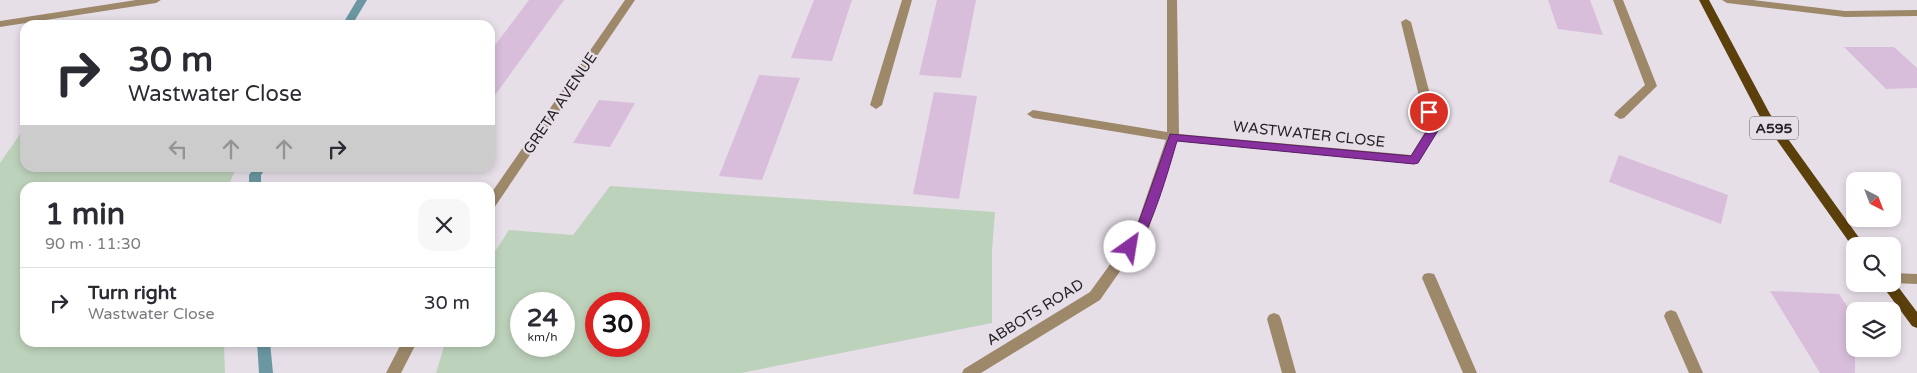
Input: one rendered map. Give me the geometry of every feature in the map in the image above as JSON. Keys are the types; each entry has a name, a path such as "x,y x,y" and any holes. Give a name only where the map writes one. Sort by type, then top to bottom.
{"main road":[{"name":"A595","path":"1704,0 1765,114 1853,237"},
{"path":"1894,292 1917,322"}],"street":[{"path":"26,20 156,0"},
{"name":"GRETA AVENUE","path":"495,198 630,0"},
{"path":"876,105 906,0"},
{"name":"ABBOTS ROAD","path":"969,373 1095,296 1141,231 1173,137 1172,0"},
{"path":"1618,0 1651,86 1620,115"},
{"path":"1727,0 1845,14 1917,13"},
{"path":"0,24 20,21"},
{"name":"WASTWATER CLOSE","path":"1173,137 1414,160 1433,129 1406,22"},
{"path":"1033,114 1173,137"},
{"path":"1429,278 1470,373"},
{"path":"1901,278 1917,279"},
{"path":"1671,316 1696,373"},
{"path":"1274,319 1289,373"},
{"path":"394,373 407,347"}],"green space":[{"path":"20,134 20,172 234,172 230,182 20,182 20,347 224,347 225,373 0,373 0,163"},
{"path":"610,186 995,212 992,251 992,323 741,373 436,373 444,347 495,347 495,251 509,230 573,235"}],"building":[{"path":"529,0 564,0 495,95 495,45"},
{"path":"814,0 852,0 832,61 791,58"},
{"path":"937,0 976,0 961,78 919,75"},
{"path":"1548,0 1590,0 1603,35 1558,29"},
{"path":"1844,47 1894,47 1917,68 1917,88 1886,89"},
{"path":"759,75 800,78 762,180 719,176"},
{"path":"934,92 977,96 959,199 913,194"},
{"path":"599,100 635,103 610,147 573,143"},
{"path":"1619,155 1728,195 1721,224 1609,182"},
{"path":"1770,291 1839,294 1846,304 1846,357 1855,357 1855,373 1820,373"}],"waterway":[{"path":"350,20 362,0"},
{"path":"255,182 257,172"},
{"path":"263,347 266,373"}],"route":[{"path":"1130,247 1141,231 1173,137 1414,160 1433,129 1429,112"}]}
